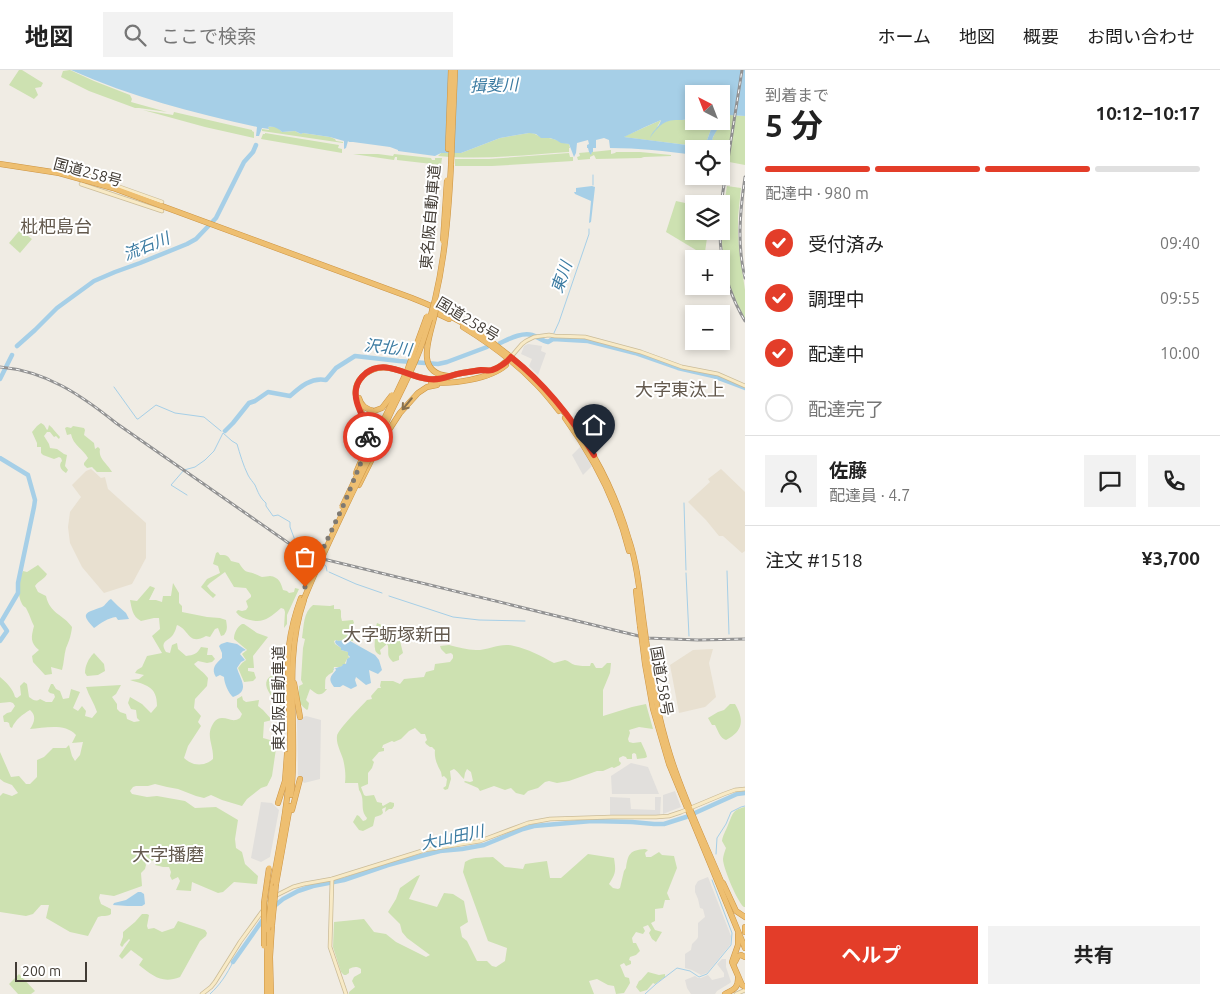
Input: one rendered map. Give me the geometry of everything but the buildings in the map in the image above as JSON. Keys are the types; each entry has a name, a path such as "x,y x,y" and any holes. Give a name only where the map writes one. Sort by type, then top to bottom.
{"highway":[{"name":"東名阪自動車道","path":"269,994 267,976 268,930 289,784 288,678 289,645 294,618 319,555 400,385 427,317 442,243 446,204 451,70"},
{"name":"東名阪自動車道","path":"269,994 274,886 286,830 294,765 292,678 298,618 302,599 404,387 420,349 430,318 442,269 449,211 455,70"},
{"name":"国道258号","path":"0,166 49,174 114,191 412,298 442,311 478,332 539,382 573,423 594,455 611,488 630,541 637,575 644,640 661,724 674,768 690,811 745,948"},
{"path":"442,269 442,277 426,351 428,363 438,375 451,377"},
{"path":"416,347 413,351 395,391 382,408 374,411 367,410 359,400 359,388 364,379 368,375 384,370 389,371 415,380 440,384"},
{"path":"344,504 367,444 366,425 356,394 359,382 365,374 375,368 384,367 420,378 443,379 460,373 492,370 510,358"},
{"path":"352,496 384,437 400,413 418,392 440,384 478,378 495,373 506,366 510,358"},
{"path":"294,645 294,680 300,717"},
{"path":"278,803 285,781 289,717"},
{"path":"286,830 300,779"},
{"name":"国道258号","path":"690,811 745,939"},
{"path":"267,976 264,959 264,903 269,868 268,862"},
{"path":"720,878 736,911 745,917"},
{"path":"745,926 745,932"},
{"path":"739,932 737,934 738,945 732,962 738,978 745,987"},
{"path":"745,957 738,956 734,964 740,977 745,982"},
{"path":"724,994 737,986 738,978"}],"street":[{"path":"89,176 161,207"},
{"path":"82,184 161,207"},
{"path":"510,358 522,344 531,338 549,335 591,338 642,352 682,367 718,374 745,386"},
{"path":"202,994 215,982 240,942 271,899 293,887 332,879 425,850 480,841 528,823 550,819 669,816 690,811 735,790 745,790"},
{"path":"332,879 330,946 346,994"},
{"path":"729,994 745,987"},
{"path":"736,994 745,987"}],"shaded area":[{"path":"528,344 542,346 541,351 546,353 538,375 529,366 532,359 521,354 524,346"},
{"path":"581,446 592,466 583,475 572,455"},
{"path":"91,469 101,478 105,477 108,489 146,523 146,558 132,584 104,593 82,567 70,543 68,527 70,512 81,497 72,485 86,471"},
{"path":"721,469 745,492 745,551 742,553 723,536 719,536 688,502 710,482 708,479"},
{"path":"713,649 709,663 716,697 705,707 679,713 670,665 693,650"},
{"path":"306,716 321,720 320,779 304,783 298,775 297,719"},
{"path":"631,763 648,767 659,794 612,794 611,776"},
{"path":"675,791 681,807 663,814 663,795"},
{"path":"610,797 630,798 631,809 655,810 655,797 661,797 660,816 610,816"},
{"path":"261,802 272,803 279,810 270,857 261,862 251,858"},
{"path":"708,877 731,936 730,945 707,973 701,975 685,968 685,954 691,950 692,944 697,939 698,923 705,917 703,909 700,908 695,886 698,881"},
{"path":"722,959 726,959 726,967 731,982 715,994 691,994 685,980 695,976 701,978 708,975 712,980 724,977 724,973 717,964"}],"green space":[{"path":"19,70 43,83 41,87 35,88 38,95 34,99 9,85"},
{"path":"70,70 130,95 131,102 167,112 135,108 89,91 61,77 63,71"},
{"path":"143,110 173,115 174,112 252,130 254,138 205,127"},
{"path":"730,115 745,116 745,165 730,162 730,140 712,140 716,130 730,130"},
{"path":"661,120 657,127 668,121 684,120 685,130 711,130 707,140 685,140 685,145 623,137"},
{"path":"268,127 277,127 282,132 295,131 301,134 330,137 343,143 262,131 262,129 269,130"},
{"path":"265,133 339,145 338,148 342,149 342,153 261,139"},
{"path":"529,133 569,144 569,152 520,156 438,156 441,153 461,153 500,138"},
{"path":"611,150 611,154 616,152 640,152 671,156 596,159 594,155 590,159 578,160 577,157 580,156 579,153 590,152 591,154 592,152"},
{"path":"569,153 570,157 573,157 573,161 492,166 455,166 455,159 489,159"},
{"path":"353,154 393,156 394,154 431,158 432,160 442,158 441,165 397,160 397,157 394,160"},
{"path":"727,186 741,188 738,233 745,290 745,320 730,286 730,250 723,250 722,240 730,240 730,195 726,195"},
{"path":"676,201 685,203 685,240 707,240 705,250 696,250 666,232"},
{"path":"20,230 32,239 20,253 9,243"},
{"path":"41,423 47,430 49,425 60,437 59,439 56,436 54,437 50,432 47,432 44,436 50,448 57,449 67,455 65,466 68,470 66,473 60,464 61,458 54,459 43,455 41,447 37,447 32,432"},
{"path":"73,426 84,428 84,435 94,443 95,449 98,447 100,449 100,456 112,472 97,472 92,467 87,468 84,465 88,458 74,441 71,434 67,435 65,428"},
{"path":"218,552 220,555 228,556 231,561 239,563 246,571 262,577 270,576 278,579 283,590 289,593 294,592 295,588 299,589 287,615 287,624 284,628 285,612 281,608 269,618 261,621 241,617 236,612 238,610 246,610 248,607 246,601 251,595 246,588 234,587 225,572 207,586 216,595 213,598 201,587 207,579 220,573 218,566 213,564"},
{"path":"38,565 47,574 35,586 38,592 46,596 50,607 72,627 62,670 51,667 52,674 45,675 33,662 32,656 39,650 33,642 34,626 20,600 19,592 23,571 27,572"},
{"path":"173,583 179,593 179,603 182,606 182,612 220,618 226,620 227,626 224,635 221,636 218,628 215,629 210,637 206,636 196,639 192,638 177,625 172,636 163,645 166,652 170,653 172,645 177,643 178,649 186,656 195,654 201,647 208,648 207,655 212,655 215,659 212,662 198,661 194,664 208,678 207,686 195,699 194,708 201,716 198,722 201,726 188,746 184,758 191,763 198,764 209,762 213,759 210,735 212,726 219,718 233,720 240,718 242,714 237,707 237,699 242,696 246,702 259,700 258,706 272,720 264,722 263,738 277,742 272,776 267,786 261,788 247,799 242,806 211,795 204,798 178,789 155,784 136,786 130,791 132,794 147,797 157,796 185,801 195,808 216,807 238,820 235,839 236,848 242,852 245,864 258,876 257,884 234,882 223,892 218,893 192,882 191,891 176,890 180,881 178,877 172,880 169,867 155,865 159,860 144,860 146,865 141,873 142,886 114,896 100,894 101,904 111,909 111,914 98,917 88,936 70,932 46,918 49,905 41,905 33,914 26,916 0,912 0,796 3,793 12,796 18,793 12,785 0,779 0,752 11,777 19,776 26,784 30,784 37,777 37,760 44,757 53,748 66,748 69,745 75,761 80,755 83,742 72,743 76,735 66,729 54,727 30,729 34,722 34,717 30,710 15,722 12,728 10,727 9,723 4,722 3,716 11,712 15,706 10,702 0,703 0,677 17,698 21,695 20,686 24,682 27,684 29,697 34,700 40,699 52,702 55,697 54,694 48,691 51,684 60,691 63,699 69,698 71,689 80,692 73,708 78,711 82,706 86,711 85,716 92,718 97,712 86,687 121,685 112,697 117,704 117,709 126,714 127,719 134,722 140,721 137,718 136,710 131,709 128,703 130,697 142,704 151,713 157,706 155,694 150,687 130,680 139,679 144,675 135,673 142,667 147,656 162,653 152,636 160,629 159,618 141,621 134,615 130,600 137,601 150,586 155,588 149,600 162,602 163,596 171,596"},
{"path":"313,605 334,605 334,609 340,609 341,611 342,621 353,620 354,623 350,629 353,632 353,641 334,641 341,650 348,652 349,658 346,664 341,667 334,667 333,672 326,677 325,689 327,689 325,692 318,694 310,689 306,700 309,703 307,710 300,702 299,686 303,684 301,680 305,639 302,638 304,624 307,612"},
{"path":"377,623 391,629 392,638 400,641 403,653 399,656 399,660 393,662 391,660 387,644 380,650 380,655 376,651"},
{"path":"242,624 268,637 253,656 254,668 248,668 248,671 254,672 256,678 253,681 244,682 238,668 246,660 242,654 247,650 234,639 236,630"},
{"path":"449,645 476,650 509,645 539,655 554,663 565,660 575,665 590,666 593,663 596,668 602,668 607,663 611,663 610,673 603,690 603,716 646,704 653,729 639,727 629,730 628,739 629,742 633,743 641,742 647,757 637,759 634,753 632,754 632,759 627,759 623,756 619,758 620,765 614,768 597,771 569,781 545,782 524,795 516,793 511,788 505,790 494,786 480,791 478,788 464,782 473,781 471,772 467,769 464,779 454,769 450,771 451,779 448,789 445,790 443,788 446,786 447,779 444,776 442,777 435,759 435,750 426,744 425,734 421,734 415,728 401,739 383,745 384,751 379,752 372,760 374,762 368,773 368,784 361,787 364,795 374,795 377,802 382,803 383,806 390,802 394,803 394,806 385,812 386,807 382,809 383,813 375,817 373,826 363,831 359,830 353,822 357,815 363,821 367,818 363,811 358,783 345,783 343,759 337,742 338,733 367,700 372,699 371,696 378,688 381,688 381,681 393,681 400,684 404,679 424,677 426,672 434,670 435,664 450,662 453,655 451,653 446,654 440,646"},
{"path":"283,646 283,674 277,681 278,687 280,687 281,712 279,712 279,704 274,707 272,704 274,699 266,683 278,663 278,657 275,655 277,648"},
{"path":"94,653 104,664 105,671 98,675 87,676 85,673 86,665"},
{"path":"730,704 735,704 738,709 741,724 736,733 726,740 708,718 724,710"},
{"path":"745,807 744,907 725,870 723,859 726,848 722,841 734,813"},
{"path":"636,850 648,850 645,853 646,857 651,857 659,852 662,855 674,856 677,868 667,893 670,900 665,900 663,908 655,909 655,921 651,923 655,930 662,932 656,942 649,933 651,930 648,925 643,927 645,931 643,934 636,932 632,938 633,943 636,943 640,951 630,957 631,964 626,966 624,963 620,965 625,977 629,978 630,983 624,993 616,994 614,986 597,979 589,981 594,994 349,994 355,987 352,981 354,977 361,973 361,969 356,967 350,968 349,973 346,975 341,972 333,947 334,922 364,919 374,932 386,934 396,942 426,957 430,955 407,938 402,932 400,924 388,912 400,888 417,876 420,875 409,899 437,907 444,893 453,894 464,901 468,922 460,927 462,937 467,941 477,961 487,961 496,967 505,961 507,948 488,941 463,872 465,862 476,858 493,857 505,867 523,869 525,864 547,861 550,878 561,878 588,854 614,858 615,872 609,884 613,888 618,889 620,888 629,856"},
{"path":"142,914 149,915 148,929 154,928 162,932 174,928 178,921 205,930 207,933 200,941 180,977 168,980 158,978 139,965 143,959 131,950 122,959 119,956 130,940 122,947 120,945 123,932"},
{"path":"648,972 659,975 665,974 665,977 655,984 653,983 647,990 640,992 636,987"},
{"path":"19,974 35,991 31,994 18,994 9,984"}],"water":[{"name":"揖斐川","path":"71,70 745,70 745,116 730,115 730,85 685,85 685,119 671,120 662,124 650,138 661,120 624,137 685,145 685,154 610,148 609,140 604,138 596,140 596,148 593,148 591,155 587,148 588,140 577,143 574,157 569,144 550,138 541,138 536,134 529,133 500,138 461,153 441,153 435,156 348,141 344,149 344,141 330,137 301,134 295,131 282,132 272,127 268,127 269,129 262,128 259,136 256,136 257,127 163,103"},
{"path":"711,130 717,130 712,140 707,140"},
{"path":"595,187 591,222 589,223 591,201 574,192 576,192 576,188"},
{"path":"111,599 126,613 129,619 118,620 116,617 94,628 87,619 86,614 103,606"},
{"path":"336,640 345,640 375,655 379,660 382,670 378,674 369,670 371,683 366,685 356,677 357,686 351,689 343,685 334,687 330,678 336,670 335,668 346,664 347,659 350,657 348,652 341,650 335,642"},
{"path":"227,642 237,644 246,650 240,654 245,660 237,668 243,688 242,691 233,697 227,688 224,677 220,675 216,677 214,672 216,665 222,658 219,646"},
{"path":"138,892 144,894 145,904 142,906 113,905 114,903 126,900"}],"waterway":[{"name":"流石川","path":"17,346 57,308 94,281 196,239 216,218 244,162 253,152 256,145"},
{"name":"東川","path":"593,175 593,185"},
{"name":"東川","path":"554,333 589,234 589,229"},
{"name":"沢北川","path":"500,343 524,334 548,342 553,339 588,341 635,353 678,368 713,376 745,388"},
{"name":"東川","path":"541,340 550,339"},
{"name":"沢北川","path":"225,431 249,403 268,392 290,396 311,381 326,380 336,368 355,356 438,364 487,347"},
{"name":"流石川","path":"0,379 12,355"},
{"path":"114,387 137,419 156,405 175,413 204,417 221,431"},
{"path":"187,495 171,485 184,470 195,467 205,460 214,451 223,433 237,444 248,475 273,516 278,515 290,522 296,543 311,551 311,553"},
{"name":"流石川","path":"0,458 28,475 35,500 18,583 18,593 1,622 7,631 0,641"},
{"path":"684,503 686,570"},
{"path":"310,557 311,560 318,562"},
{"path":"322,563 326,566 327,571"},
{"path":"727,571 729,634"},
{"path":"329,572 382,593"},
{"path":"686,573 689,636"},
{"path":"389,596 453,617 479,620 525,621"},
{"name":"大山田川","path":"272,908 283,899 313,886 344,880 388,865 440,851 484,845 534,826 592,821 664,824 686,817 737,794 745,793"},
{"path":"716,854 717,838 731,812 745,806"},
{"path":"645,994 677,968 690,971 699,977 707,974 731,945 732,933 712,880"},
{"name":"大山田川","path":"233,962 264,918"},
{"name":"大山田川","path":"210,994 223,979 233,962"}],"railway":[{"path":"722,195 742,70"},
{"path":"745,177 740,228 742,266 745,278"},
{"path":"720,240 726,278 734,300 745,321"},
{"path":"0,367 17,369 48,379 76,394 287,542 315,557 647,638 745,639"}],"way so far":[{"path":"305,587 344,504 366,450 368,437"}],"district":[{"name":"枇杷島台","path":"56,226"},
{"name":"大字東汰上","path":"680,389"},
{"name":"大字蛎塚新田","path":"397,634"},
{"name":"大字播磨","path":"168,854"}],"route":[{"path":"368,437 368,430 358,405 356,391 360,379 371,370 375,368 389,368 420,378 436,380 460,373 492,370 511,357 549,393 576,427 594,455"}]}
